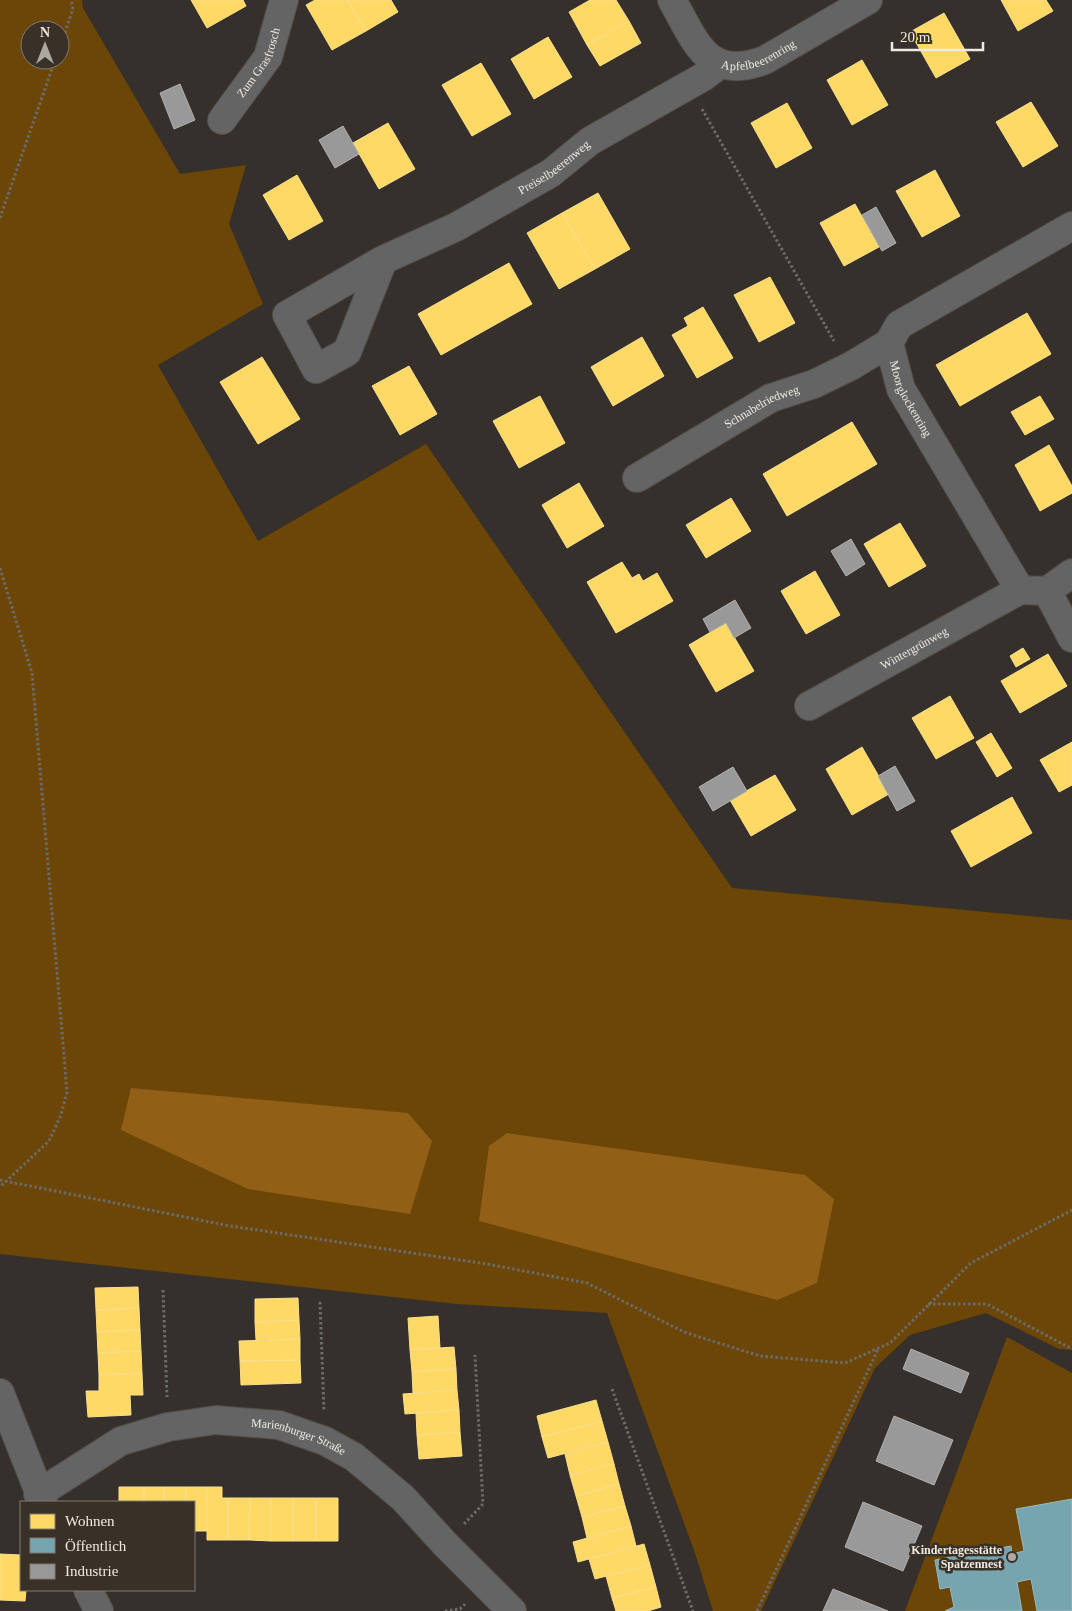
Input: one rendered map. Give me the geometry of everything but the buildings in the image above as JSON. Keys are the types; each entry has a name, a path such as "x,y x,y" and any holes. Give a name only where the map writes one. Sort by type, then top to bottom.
{"street":[{"name":"Zum Grasfrosch","path":"222,120 268,57 284,0"},
{"name":"Apfelbeerenring","path":"672,0 705,56 719,65 734,67 750,66 765,60 868,0"},
{"name":"Preiselbeerenweg","path":"383,260 456,227 551,173 590,141 689,85 719,65"},
{"name":"Moorglockenring","path":"1020,590 901,389 889,343 899,325 1072,226"},
{"name":"Schnabelriedweg","path":"637,478 771,398 814,384 852,366 889,343"},
{"path":"1020,590 1046,591 1072,573"},
{"name":"Wintergrünweg","path":"809,706 1020,590"},
{"path":"1046,591 1072,638"},
{"path":"0,1393 41,1498"},
{"name":"Marienburger Straße","path":"41,1498 121,1441 168,1428 216,1420 279,1425 325,1441 354,1457 403,1498 445,1544 512,1611"},
{"path":"89,1591 99,1611"}],"path":[{"path":"69,20 73,9 71,0"},
{"path":"0,218 52,70"},
{"path":"689,85 827,330 852,366"},
{"path":"0,568 2,582 32,673 67,1092 61,1115 49,1141 27,1164 0,1187"},
{"path":"0,1180 230,1226 488,1264 587,1283 684,1332 760,1356 845,1363 890,1343 927,1304 971,1263 1072,1210"},
{"path":"163,1290 168,1428"},
{"path":"320,1302 325,1441"},
{"path":"927,1304 987,1304 1072,1349"},
{"path":"757,1611 878,1349"},
{"path":"445,1544 483,1504 475,1355"},
{"path":"612,1389 693,1611"}],"shaded area":[{"path":"0,0 82,0 83,8 180,174 246,165 229,224 263,304 158,365 258,541 426,444 732,888 1072,920 1072,1350 1059,1349 986,1313 910,1335 875,1368 761,1611 713,1611 695,1553 607,1313 457,1304 0,1254"},
{"path":"131,1088 408,1113 432,1141 410,1214 248,1189 121,1130"},
{"path":"507,1133 805,1175 834,1199 817,1283 777,1300 479,1221 489,1146"},
{"path":"1007,1337 1072,1373 1072,1611 905,1611"}],"place":[{"name":"Kindertagesstätte Spatzennest","path":"1012,1557"}]}
